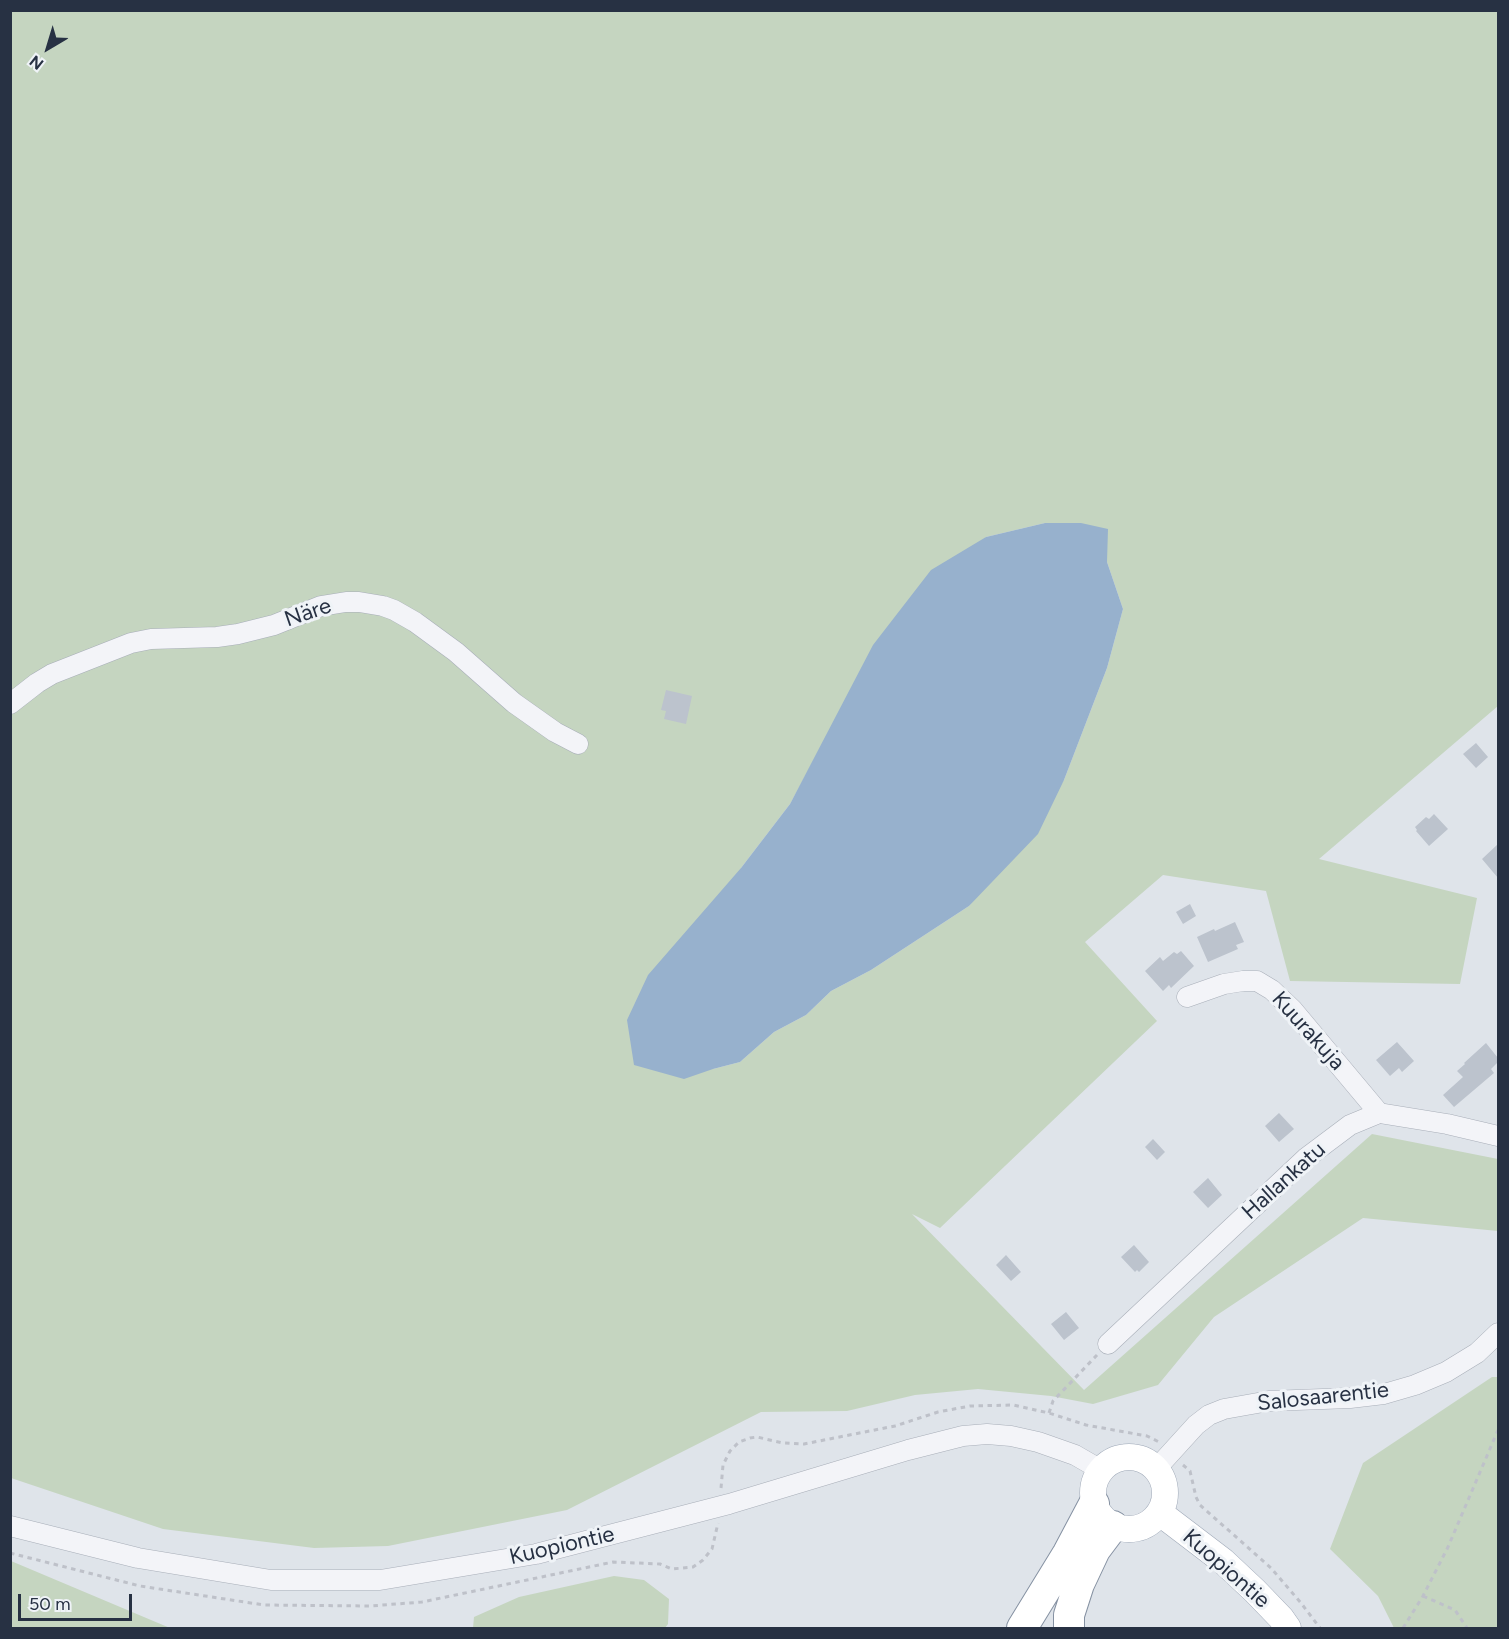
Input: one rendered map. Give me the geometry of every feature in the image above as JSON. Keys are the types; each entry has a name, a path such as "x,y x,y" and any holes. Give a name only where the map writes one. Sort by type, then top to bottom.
{"highway":[{"path":"1022,1629 1068,1553 1103,1515"},
{"path":"1069,1629 1070,1615 1079,1584 1095,1550 1103,1515"}],"main road":[{"path":"1128,1457 1163,1460 1165,1501 1160,1513 1150,1523 1138,1529 1125,1530 1103,1515 1093,1490 1101,1470 1113,1461 1128,1457"},
{"name":"Kuopiontie","path":"1160,1513 1223,1562 1255,1591 1281,1618 1288,1629"}],"street":[{"name":"Näre","path":"10,704 52,674 130,643 151,639 217,638 274,625 321,606 359,602 383,606 415,622 456,652 514,704 555,732 578,744"},
{"name":"Kuurakuja","path":"1187,997 1224,984 1243,981 1257,981 1272,990 1292,1008 1379,1113"},
{"path":"1379,1113 1447,1124 1498,1137"},
{"name":"Hallankatu","path":"1108,1344 1306,1158 1350,1125 1379,1113"},
{"name":"Salosaarentie","path":"1163,1460 1196,1425 1209,1415 1224,1409 1269,1401 1350,1398 1384,1394 1415,1385 1446,1372 1477,1353 1498,1334"},
{"name":"Kuopiontie","path":"10,1526 138,1558 271,1580 380,1580 536,1554 729,1504 908,1450 963,1436 987,1434 1038,1442 1075,1455 1101,1470"}],"path":[{"path":"1049,1413 1053,1401 1108,1344"},
{"path":"721,1489 723,1465 730,1451 739,1442 750,1438 804,1444 895,1426 938,1412 970,1406 1014,1405 1049,1413 1086,1425 1147,1436 1157,1441 1163,1460 1190,1471 1200,1505 1271,1568 1320,1629"},
{"path":"1403,1629 1448,1547 1498,1430"},
{"path":"1423,1596 1455,1610 1467,1629"}],"green space":[{"path":"11,11 1498,11 1498,706 1319,859 1477,898 1460,984 1290,981 1266,891 1163,875 1085,942 1157,1021 940,1228 912,1214 1084,1390 1372,1134 1498,1159 1498,1231 1363,1218 1214,1317 1158,1385 1093,1404 1051,1396 978,1389 915,1395 847,1411 761,1412 567,1510 388,1546 314,1548 163,1529 11,1478","holes":["1045,523 1081,523 1107,562 1123,609 1107,668 1064,780 969,906 871,970 831,991 806,1015 774,1032 740,1062 713,1069 741,868 790,804 829,732 986,537"]},
{"path":"1492,1377 1498,1377 1498,1628 1394,1628 1378,1596 1330,1549 1363,1463"},
{"path":"11,1561 170,1628 11,1628"},
{"path":"614,1576 644,1580 669,1599 668,1624 665,1628 473,1628 474,1617 519,1597"}],"water":[{"path":"1045,523 1081,523 1108,529 1107,562 1123,609 1107,668 1064,780 1038,834 969,906 871,970 831,991 806,1015 774,1032 740,1062 684,1079 634,1065 627,1020 648,975 741,868 790,804 873,645 931,570 986,537"}],"building":[{"path":"666,690 692,696 686,724 664,719 666,711 661,710"},
{"path":"1476,743 1488,757 1476,768 1463,754"},
{"path":"1434,814 1448,829 1429,846 1415,827 1426,817 1429,819"},
{"path":"1498,844 1498,878 1482,859"},
{"path":"1190,904 1196,916 1183,924 1176,912"},
{"path":"1235,922 1244,942 1236,945 1238,949 1208,962 1197,937"},
{"path":"1181,951 1194,966 1171,988 1169,985 1163,991 1145,971 1160,957 1163,961 1174,952 1177,954"},
{"path":"1397,1042 1414,1061 1402,1072 1399,1068 1390,1076 1376,1060"},
{"path":"1486,1043 1498,1058 1498,1062 1491,1069 1494,1073 1454,1107 1443,1095 1463,1077 1457,1071"},
{"path":"1279,1113 1294,1129 1279,1142 1265,1126"},
{"path":"1153,1139 1165,1152 1157,1160 1145,1147"},
{"path":"1208,1178 1222,1195 1208,1208 1193,1192"},
{"path":"1134,1245 1149,1262 1139,1272 1137,1270 1135,1272 1121,1257"},
{"path":"1006,1255 1021,1272 1011,1281 996,1265"},
{"path":"1066,1312 1079,1328 1064,1340 1051,1324"}]}
